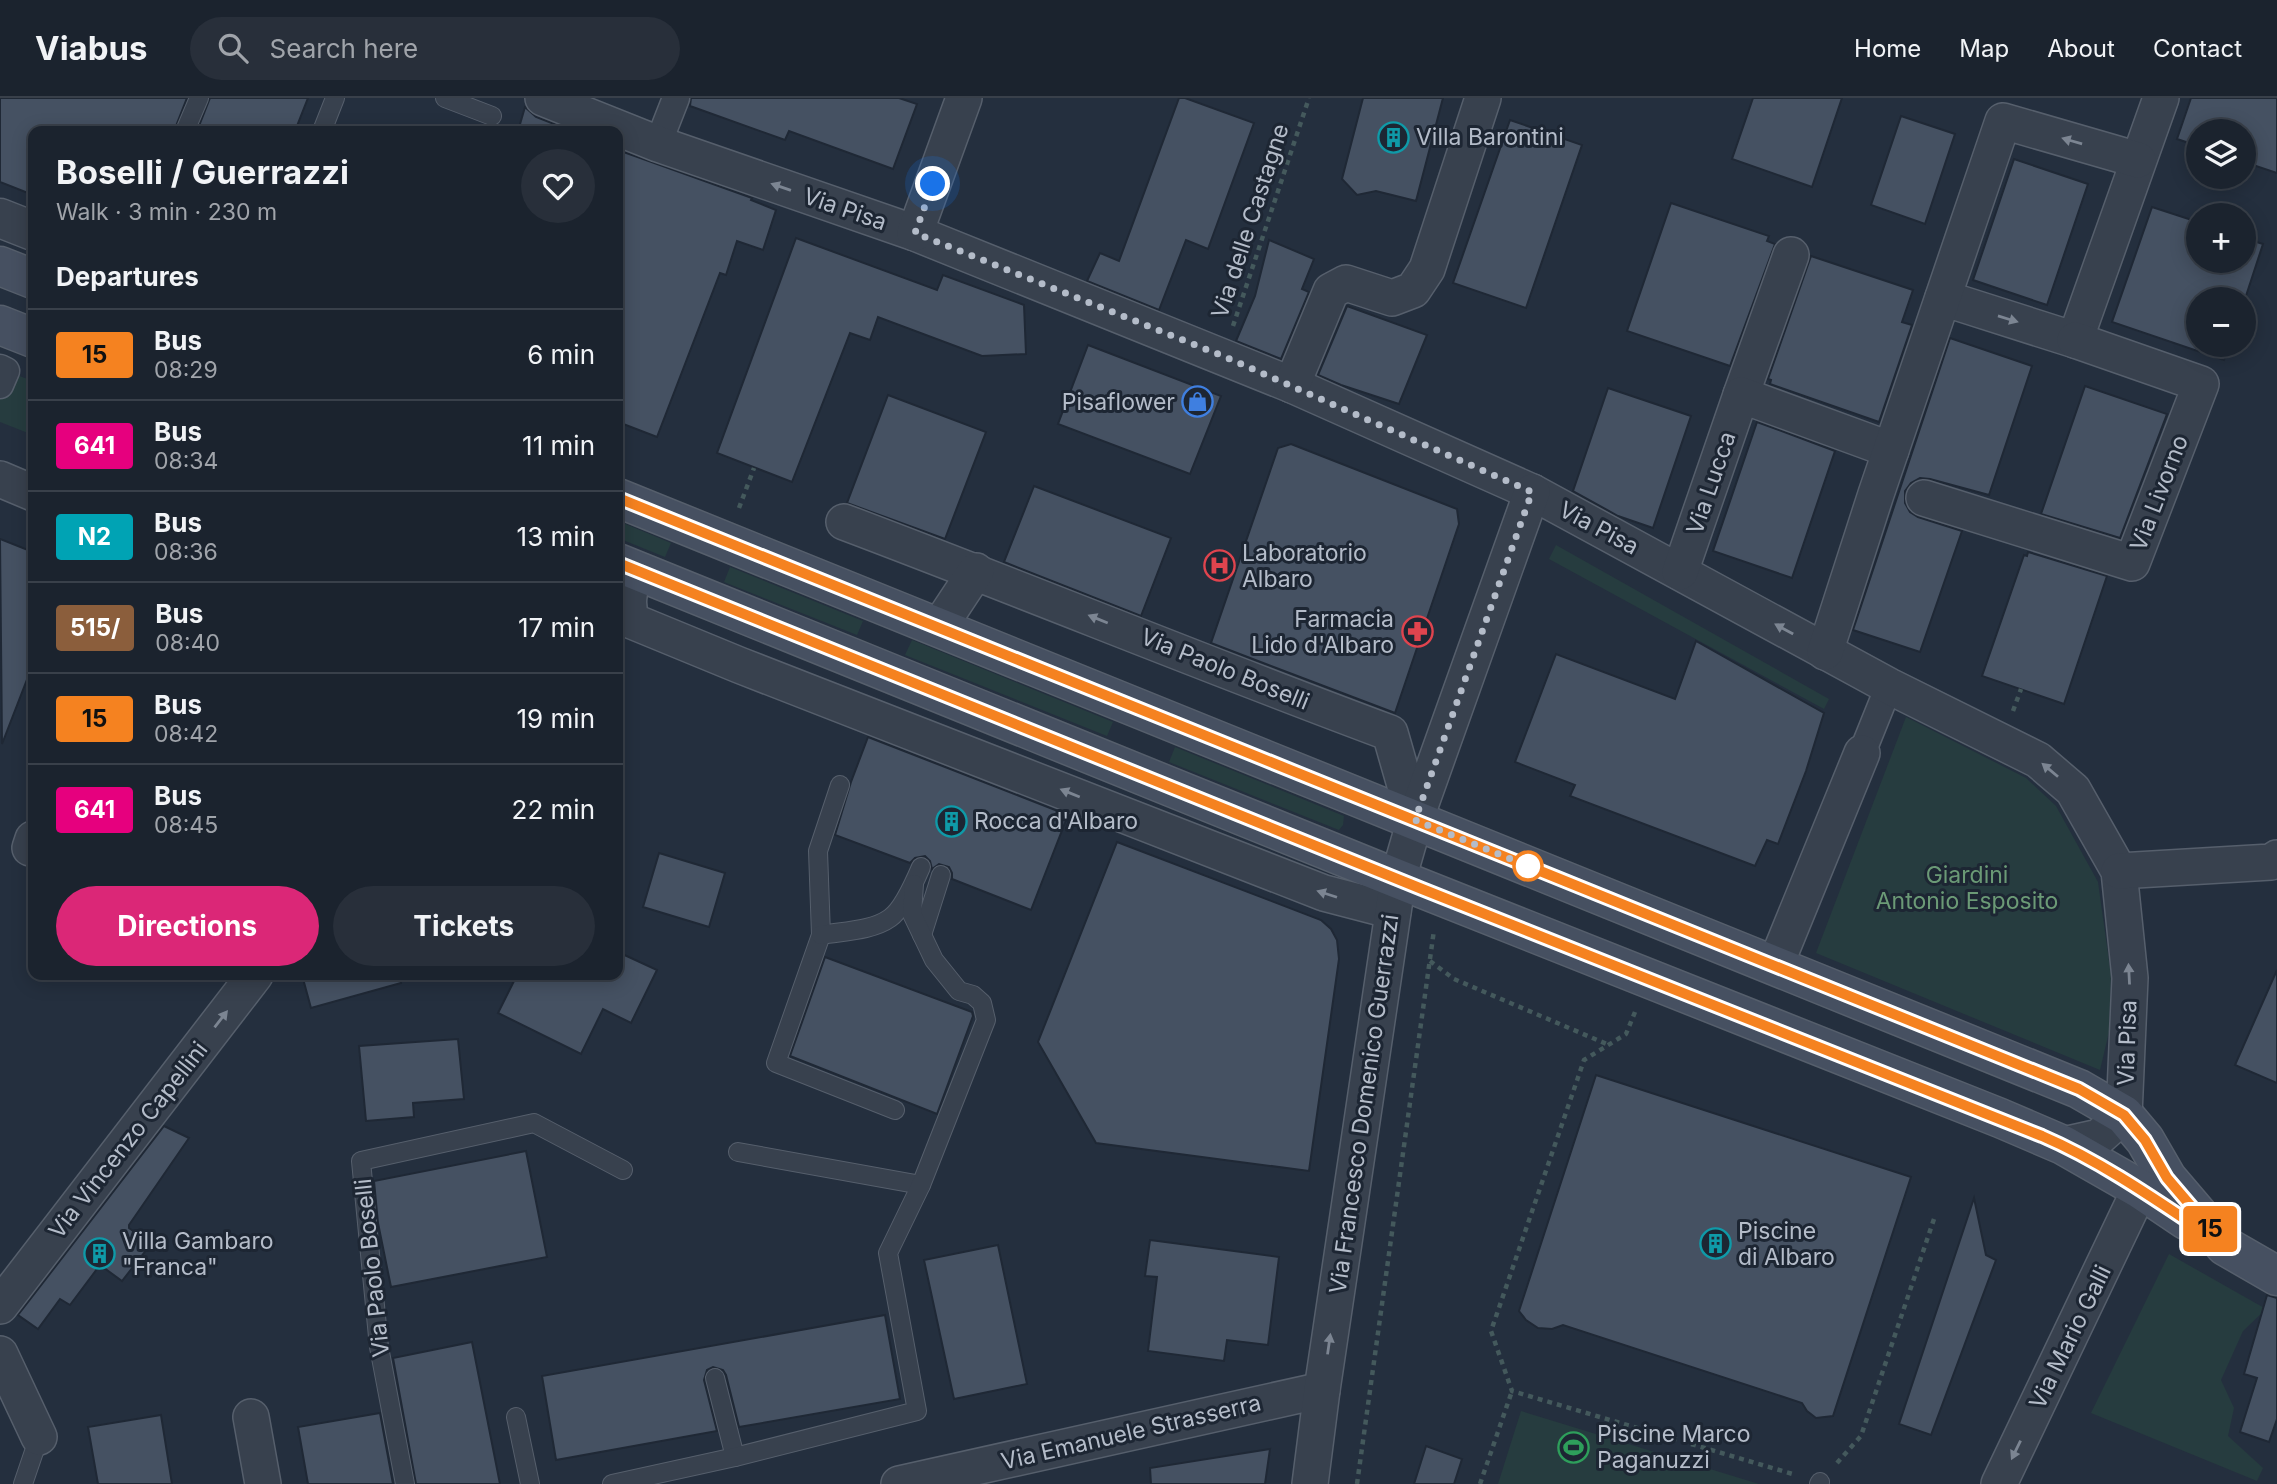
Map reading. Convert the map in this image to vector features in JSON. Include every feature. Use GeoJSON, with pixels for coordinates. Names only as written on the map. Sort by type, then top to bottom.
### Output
{"type":"FeatureCollection","features":[{"type":"Feature","properties":{"kind":"main road"},"geometry":{"type":"LineString","coordinates":[[0,266],[28,277]]}},
{"type":"Feature","properties":{"kind":"main road"},"geometry":{"type":"LineString","coordinates":[[0,325],[28,336]]}},
{"type":"Feature","properties":{"kind":"main road"},"geometry":{"type":"LineString","coordinates":[[623,500],[2079,1089],[2124,1115]]}},
{"type":"Feature","properties":{"kind":"main road"},"geometry":{"type":"LineString","coordinates":[[626,567],[1396,895],[2063,1145],[2140,1189],[2225,1246]]}},
{"type":"Feature","properties":{"kind":"main road","name":"Via Pisa"},"geometry":{"type":"LineString","coordinates":[[2124,1115],[2145,1140],[2167,1178],[2225,1246],[2277,1276]]}},
{"type":"Feature","properties":{"kind":"street","name":"Via Pisa"},"geometry":{"type":"LineString","coordinates":[[543,98],[613,126]]}},
{"type":"Feature","properties":{"kind":"street"},"geometry":{"type":"LineString","coordinates":[[658,144],[676,98]]}},
{"type":"Feature","properties":{"kind":"street"},"geometry":{"type":"LineString","coordinates":[[915,233],[964,98]]}},
{"type":"Feature","properties":{"kind":"street"},"geometry":{"type":"LineString","coordinates":[[1293,385],[1331,291],[1346,283],[1392,298],[1413,290],[1427,269],[1483,98]]}},
{"type":"Feature","properties":{"kind":"street"},"geometry":{"type":"LineString","coordinates":[[2075,340],[2161,98]]}},
{"type":"Feature","properties":{"kind":"street"},"geometry":{"type":"LineString","coordinates":[[1825,652],[2003,121],[2138,160]]}},
{"type":"Feature","properties":{"kind":"street","name":"Via Pisa"},"geometry":{"type":"LineString","coordinates":[[623,130],[915,233],[1293,385],[1532,492],[1889,686],[2038,760],[2073,790],[2119,871],[2130,978],[2124,1115]]}},
{"type":"Feature","properties":{"kind":"street"},"geometry":{"type":"LineString","coordinates":[[0,218],[28,229]]}},
{"type":"Feature","properties":{"kind":"street","name":"Via Lucca"},"geometry":{"type":"LineString","coordinates":[[1681,572],[1791,256]]}},
{"type":"Feature","properties":{"kind":"street","name":"Via Livorno"},"geometry":{"type":"LineString","coordinates":[[1924,498],[2132,563],[2201,384],[1943,298]]}},
{"type":"Feature","properties":{"kind":"street"},"geometry":{"type":"LineString","coordinates":[[0,368],[6,371],[0,385]]}},
{"type":"Feature","properties":{"kind":"street"},"geometry":{"type":"LineString","coordinates":[[1741,395],[1891,450]]}},
{"type":"Feature","properties":{"kind":"street"},"geometry":{"type":"LineString","coordinates":[[0,479],[28,491]]}},
{"type":"Feature","properties":{"kind":"street","name":"Via Francesco Domenico Guerrazzi"},"geometry":{"type":"LineString","coordinates":[[1310,1484],[1396,895],[1415,820],[1532,492]]}},
{"type":"Feature","properties":{"kind":"street","name":"Via Paolo Boselli"},"geometry":{"type":"LineString","coordinates":[[844,522],[1390,733],[1415,820]]}},
{"type":"Feature","properties":{"kind":"street"},"geometry":{"type":"LineString","coordinates":[[626,567],[627,609],[632,621],[976,764],[1324,893],[1396,895]]}},
{"type":"Feature","properties":{"kind":"street"},"geometry":{"type":"LineString","coordinates":[[939,627],[975,571]]}},
{"type":"Feature","properties":{"kind":"street"},"geometry":{"type":"LineString","coordinates":[[1775,966],[1889,686]]}},
{"type":"Feature","properties":{"kind":"street"},"geometry":{"type":"LineString","coordinates":[[2119,871],[2271,862],[2277,859]]}},
{"type":"Feature","properties":{"kind":"street","name":"Via Vincenzo Capellini"},"geometry":{"type":"LineString","coordinates":[[0,1306],[249,983]]}},
{"type":"Feature","properties":{"kind":"street"},"geometry":{"type":"LineString","coordinates":[[2063,1145],[2099,1137],[2124,1115]]}},
{"type":"Feature","properties":{"kind":"street","name":"Via Mario Galli"},"geometry":{"type":"LineString","coordinates":[[1999,1484],[2140,1189]]}},
{"type":"Feature","properties":{"kind":"street"},"geometry":{"type":"LineString","coordinates":[[0,1354],[39,1437]]}},
{"type":"Feature","properties":{"kind":"street","name":"Via Emanuele Strasserra"},"geometry":{"type":"LineString","coordinates":[[900,1484],[1322,1390]]}},
{"type":"Feature","properties":{"kind":"street"},"geometry":{"type":"LineString","coordinates":[[251,1417],[263,1484]]}},
{"type":"Feature","properties":{"kind":"lane"},"geometry":{"type":"LineString","coordinates":[[187,126],[198,98]]}},
{"type":"Feature","properties":{"kind":"lane"},"geometry":{"type":"LineString","coordinates":[[324,126],[335,98]]}},
{"type":"Feature","properties":{"kind":"lane"},"geometry":{"type":"LineString","coordinates":[[444,98],[492,116]]}},
{"type":"Feature","properties":{"kind":"lane"},"geometry":{"type":"LineString","coordinates":[[840,785],[818,851],[821,935],[776,1063],[895,1110]]}},
{"type":"Feature","properties":{"kind":"lane"},"geometry":{"type":"LineString","coordinates":[[612,1484],[735,1457],[917,1411],[888,1253],[921,1185],[986,1020],[982,1003],[974,995],[958,991],[934,960],[912,914],[918,876],[892,918],[872,926],[821,935]]}},
{"type":"Feature","properties":{"kind":"lane"},"geometry":{"type":"LineString","coordinates":[[922,935],[942,876]]}},
{"type":"Feature","properties":{"kind":"lane","name":"Via Paolo Boselli"},"geometry":{"type":"LineString","coordinates":[[405,1484],[379,1347],[361,1160],[534,1124],[623,1170]]}},
{"type":"Feature","properties":{"kind":"lane"},"geometry":{"type":"LineString","coordinates":[[737,1152],[921,1185]]}},
{"type":"Feature","properties":{"kind":"lane"},"geometry":{"type":"LineString","coordinates":[[716,1378],[735,1457]]}},
{"type":"Feature","properties":{"kind":"lane"},"geometry":{"type":"LineString","coordinates":[[516,1417],[530,1484]]}},
{"type":"Feature","properties":{"kind":"lane"},"geometry":{"type":"LineString","coordinates":[[23,1484],[39,1437]]}},
{"type":"Feature","properties":{"kind":"path","name":"Via delle Castagne"},"geometry":{"type":"LineString","coordinates":[[1223,356],[1309,98]]}},
{"type":"Feature","properties":{"kind":"path"},"geometry":{"type":"LineString","coordinates":[[735,519],[754,468]]}},
{"type":"Feature","properties":{"kind":"path"},"geometry":{"type":"LineString","coordinates":[[1357,1484],[1434,929],[1447,934]]}},
{"type":"Feature","properties":{"kind":"path"},"geometry":{"type":"LineString","coordinates":[[1430,961],[1454,979],[1609,1045]]}},
{"type":"Feature","properties":{"kind":"path"},"geometry":{"type":"LineString","coordinates":[[1480,1484],[1512,1391],[1492,1331],[1584,1060],[1626,1034],[1636,1010]]}},
{"type":"Feature","properties":{"kind":"path"},"geometry":{"type":"LineString","coordinates":[[1512,1391],[1820,1483],[1861,1436],[1934,1219]]}},
{"type":"Feature","properties":{"kind":"green space"},"geometry":{"type":"Polygon","coordinates":[[[6,371],[28,379],[28,433],[0,422],[0,385],[6,371]]]}},
{"type":"Feature","properties":{"kind":"green space"},"geometry":{"type":"Polygon","coordinates":[[[623,523],[671,543],[665,557],[623,540],[623,523]]]}},
{"type":"Feature","properties":{"kind":"green space"},"geometry":{"type":"Polygon","coordinates":[[[1556,545],[1829,699],[1824,709],[1549,559],[1556,545]]]}},
{"type":"Feature","properties":{"kind":"green space"},"geometry":{"type":"Polygon","coordinates":[[[730,567],[863,621],[857,635],[724,582],[730,567]]]}},
{"type":"Feature","properties":{"kind":"green space"},"geometry":{"type":"Polygon","coordinates":[[[912,640],[1113,722],[1107,736],[905,655],[912,640]]]}},
{"type":"Feature","properties":{"kind":"green space","name":"Giardini Antonio Esposito"},"geometry":{"type":"Polygon","coordinates":[[[1906,717],[2026,778],[2056,806],[2098,882],[2111,975],[2109,1032],[2100,1070],[1816,953],[1906,717]]]}},
{"type":"Feature","properties":{"kind":"green space"},"geometry":{"type":"Polygon","coordinates":[[[1175,747],[1344,816],[1343,825],[1339,830],[1169,762],[1175,747]]]}},
{"type":"Feature","properties":{"kind":"green space"},"geometry":{"type":"Polygon","coordinates":[[[2169,1254],[2266,1309],[2243,1331],[2221,1380],[2234,1408],[2228,1436],[2263,1468],[2257,1481],[2091,1413],[2169,1254]]]}},
{"type":"Feature","properties":{"kind":"green space","name":"Piscine Marco Paganuzzi"},"geometry":{"type":"Polygon","coordinates":[[[1521,1411],[1759,1484],[1498,1484],[1521,1411]]]}},
{"type":"Feature","properties":{"kind":"building"},"geometry":{"type":"Polygon","coordinates":[[[0,98],[187,98],[176,126],[28,126],[28,193],[0,182],[0,98]]]}},
{"type":"Feature","properties":{"kind":"building"},"geometry":{"type":"Polygon","coordinates":[[[210,98],[308,98],[297,126],[199,126],[210,98]]]}},
{"type":"Feature","properties":{"kind":"building"},"geometry":{"type":"Polygon","coordinates":[[[691,98],[899,98],[917,104],[893,169],[789,131],[785,140],[690,106],[691,98]]]}},
{"type":"Feature","properties":{"kind":"building"},"geometry":{"type":"Polygon","coordinates":[[[1179,98],[1254,123],[1208,249],[1186,240],[1159,310],[1087,281],[1100,253],[1119,261],[1179,98]]]}},
{"type":"Feature","properties":{"kind":"building","name":"Villa Barontini"},"geometry":{"type":"Polygon","coordinates":[[[1363,98],[1443,98],[1416,201],[1376,191],[1357,195],[1342,179],[1363,98]]]}},
{"type":"Feature","properties":{"kind":"building"},"geometry":{"type":"Polygon","coordinates":[[[1753,98],[1842,98],[1812,187],[1732,159],[1753,98]]]}},
{"type":"Feature","properties":{"kind":"building"},"geometry":{"type":"Polygon","coordinates":[[[2191,98],[2277,98],[2277,173],[2256,166],[2256,119],[2186,119],[2186,142],[2177,139],[2191,98]]]}},
{"type":"Feature","properties":{"kind":"building"},"geometry":{"type":"Polygon","coordinates":[[[525,107],[536,117],[559,126],[519,126],[525,107]]]}},
{"type":"Feature","properties":{"kind":"building"},"geometry":{"type":"Polygon","coordinates":[[[1901,116],[1955,134],[1925,224],[1871,205],[1901,116]]]}},
{"type":"Feature","properties":{"kind":"building"},"geometry":{"type":"Polygon","coordinates":[[[1510,120],[1582,145],[1526,308],[1453,283],[1510,120]]]}},
{"type":"Feature","properties":{"kind":"building"},"geometry":{"type":"Polygon","coordinates":[[[623,152],[752,198],[751,200],[776,210],[763,250],[737,241],[726,275],[720,273],[657,437],[623,424],[623,152]]]}},
{"type":"Feature","properties":{"kind":"building"},"geometry":{"type":"Polygon","coordinates":[[[2014,159],[2088,184],[2047,305],[1973,280],[2014,159]]]}},
{"type":"Feature","properties":{"kind":"building"},"geometry":{"type":"Polygon","coordinates":[[[1671,203],[1769,236],[1767,241],[1775,244],[1730,366],[1627,331],[1671,203]]]}},
{"type":"Feature","properties":{"kind":"building"},"geometry":{"type":"Polygon","coordinates":[[[2152,207],[2186,218],[2186,273],[2254,273],[2249,287],[2186,287],[2186,347],[2112,322],[2152,207]]]}},
{"type":"Feature","properties":{"kind":"building"},"geometry":{"type":"Polygon","coordinates":[[[796,238],[937,290],[943,275],[1024,305],[1026,354],[982,356],[878,317],[870,340],[850,333],[792,482],[717,453],[796,238]]]}},
{"type":"Feature","properties":{"kind":"building"},"geometry":{"type":"Polygon","coordinates":[[[1269,240],[1314,259],[1302,289],[1309,292],[1281,359],[1236,341],[1255,296],[1269,240]]]}},
{"type":"Feature","properties":{"kind":"building"},"geometry":{"type":"Polygon","coordinates":[[[2256,242],[2263,244],[2256,265],[2256,242]]]}},
{"type":"Feature","properties":{"kind":"building"},"geometry":{"type":"Polygon","coordinates":[[[1811,256],[1913,290],[1902,322],[1912,325],[1879,422],[1770,384],[1771,380],[1768,379],[1811,256]]]}},
{"type":"Feature","properties":{"kind":"building"},"geometry":{"type":"Polygon","coordinates":[[[1347,306],[1427,335],[1399,404],[1318,375],[1347,306]]]}},
{"type":"Feature","properties":{"kind":"building"},"geometry":{"type":"Polygon","coordinates":[[[1950,338],[2032,366],[1989,495],[1920,478],[1911,483],[1905,491],[1905,503],[1910,512],[1962,531],[1920,652],[1853,630],[1950,338]]]}},
{"type":"Feature","properties":{"kind":"building"},"geometry":{"type":"Polygon","coordinates":[[[1088,345],[1221,396],[1190,474],[1058,424],[1088,345]]]}},
{"type":"Feature","properties":{"kind":"building"},"geometry":{"type":"Polygon","coordinates":[[[2085,386],[2167,414],[2120,538],[2041,514],[2085,386]]]}},
{"type":"Feature","properties":{"kind":"building"},"geometry":{"type":"Polygon","coordinates":[[[1608,388],[1691,416],[1653,528],[1618,516],[1573,491],[1608,388]]]}},
{"type":"Feature","properties":{"kind":"building"},"geometry":{"type":"Polygon","coordinates":[[[888,395],[986,432],[945,539],[847,503],[888,395]]]}},
{"type":"Feature","properties":{"kind":"building"},"geometry":{"type":"Polygon","coordinates":[[[1757,422],[1835,451],[1792,578],[1713,551],[1757,422]]]}},
{"type":"Feature","properties":{"kind":"building"},"geometry":{"type":"Polygon","coordinates":[[[1291,444],[1457,509],[1459,524],[1395,713],[1211,643],[1278,448],[1291,444]]]}},
{"type":"Feature","properties":{"kind":"building"},"geometry":{"type":"Polygon","coordinates":[[[1034,486],[1171,538],[1141,616],[1004,562],[1034,486]]]}},
{"type":"Feature","properties":{"kind":"building"},"geometry":{"type":"Polygon","coordinates":[[[0,539],[28,550],[28,677],[2,744],[0,539]]]}},
{"type":"Feature","properties":{"kind":"building"},"geometry":{"type":"Polygon","coordinates":[[[2028,552],[2107,576],[2064,704],[1982,676],[2024,555],[2027,556],[2028,552]]]}},
{"type":"Feature","properties":{"kind":"building"},"geometry":{"type":"Polygon","coordinates":[[[1696,641],[1824,713],[1806,771],[1778,844],[1767,840],[1755,866],[1570,796],[1575,785],[1515,762],[1556,654],[1675,699],[1696,641]]]}},
{"type":"Feature","properties":{"kind":"building","name":"Rocca d'Albaro"},"geometry":{"type":"Polygon","coordinates":[[[868,737],[1068,815],[1031,910],[952,879],[949,867],[939,864],[932,869],[925,856],[915,858],[910,863],[835,835],[868,737]]]}},
{"type":"Feature","properties":{"kind":"building"},"geometry":{"type":"Polygon","coordinates":[[[1117,842],[1321,920],[1331,929],[1337,940],[1339,959],[1309,1171],[1096,1143],[1038,1042],[1117,842]]]}},
{"type":"Feature","properties":{"kind":"building"},"geometry":{"type":"Polygon","coordinates":[[[659,853],[725,873],[709,927],[643,907],[659,853]]]}},
{"type":"Feature","properties":{"kind":"building"},"geometry":{"type":"Polygon","coordinates":[[[623,954],[657,970],[631,1023],[603,1009],[581,1054],[498,1013],[514,980],[623,980],[623,954]]]}},
{"type":"Feature","properties":{"kind":"building"},"geometry":{"type":"Polygon","coordinates":[[[825,957],[972,1012],[973,1016],[937,1114],[790,1056],[825,957]]]}},
{"type":"Feature","properties":{"kind":"building"},"geometry":{"type":"Polygon","coordinates":[[[2277,970],[2277,1083],[2235,1065],[2277,970]]]}},
{"type":"Feature","properties":{"kind":"building"},"geometry":{"type":"Polygon","coordinates":[[[303,980],[401,980],[401,983],[311,1008],[303,980]]]}},
{"type":"Feature","properties":{"kind":"building"},"geometry":{"type":"Polygon","coordinates":[[[458,1039],[464,1099],[413,1103],[414,1117],[366,1121],[359,1046],[458,1039]]]}},
{"type":"Feature","properties":{"kind":"building","name":"Piscine di Albaro"},"geometry":{"type":"Polygon","coordinates":[[[1596,1075],[1911,1177],[1833,1416],[1816,1418],[1802,1403],[1563,1325],[1552,1329],[1538,1328],[1519,1311],[1596,1075]]]}},
{"type":"Feature","properties":{"kind":"building","name":"Villa Gambaro \"Franca\""},"geometry":{"type":"Polygon","coordinates":[[[164,1126],[189,1138],[129,1225],[129,1228],[151,1244],[122,1281],[100,1265],[70,1305],[60,1299],[38,1329],[18,1315],[164,1126]]]}},
{"type":"Feature","properties":{"kind":"building"},"geometry":{"type":"Polygon","coordinates":[[[526,1151],[547,1257],[391,1287],[378,1223],[374,1181],[526,1151]]]}},
{"type":"Feature","properties":{"kind":"building"},"geometry":{"type":"Polygon","coordinates":[[[1974,1198],[1986,1255],[1996,1260],[1931,1435],[1899,1424],[1974,1198]]]}},
{"type":"Feature","properties":{"kind":"building"},"geometry":{"type":"Polygon","coordinates":[[[1150,1240],[1279,1257],[1268,1345],[1227,1340],[1224,1361],[1148,1351],[1157,1277],[1145,1276],[1150,1240]]]}},
{"type":"Feature","properties":{"kind":"building"},"geometry":{"type":"Polygon","coordinates":[[[998,1245],[1027,1384],[954,1399],[924,1260],[998,1245]]]}},
{"type":"Feature","properties":{"kind":"building"},"geometry":{"type":"Polygon","coordinates":[[[2267,1295],[2277,1298],[2277,1419],[2269,1442],[2240,1432],[2257,1378],[2244,1374],[2267,1295]]]}},
{"type":"Feature","properties":{"kind":"building"},"geometry":{"type":"Polygon","coordinates":[[[885,1315],[900,1399],[739,1427],[726,1375],[723,1370],[713,1367],[707,1370],[704,1380],[717,1431],[556,1460],[542,1376],[885,1315]]]}},
{"type":"Feature","properties":{"kind":"building"},"geometry":{"type":"Polygon","coordinates":[[[472,1342],[500,1484],[416,1484],[393,1358],[472,1342]]]}},
{"type":"Feature","properties":{"kind":"building"},"geometry":{"type":"Polygon","coordinates":[[[380,1413],[393,1484],[308,1484],[298,1427],[380,1413]]]}},
{"type":"Feature","properties":{"kind":"building"},"geometry":{"type":"Polygon","coordinates":[[[161,1415],[172,1484],[98,1484],[88,1427],[161,1415]]]}},
{"type":"Feature","properties":{"kind":"building"},"geometry":{"type":"Polygon","coordinates":[[[1426,1446],[1462,1459],[1454,1484],[1414,1484],[1426,1446]]]}},
{"type":"Feature","properties":{"kind":"building"},"geometry":{"type":"Polygon","coordinates":[[[1270,1449],[1265,1484],[1151,1484],[1150,1468],[1270,1449]]]}},
{"type":"Feature","properties":{"kind":"bus line","name":"15"},"geometry":{"type":"LineString","coordinates":[[623,500],[2079,1089],[2124,1115],[2145,1140],[2167,1178],[2225,1246],[2140,1189],[2063,1145],[2000,1118],[1422,889],[623,565]]}},
{"type":"Feature","properties":{"kind":"place","name":"Villa Barontini"},"geometry":{"type":"Point","coordinates":[1393,137]}},
{"type":"Feature","properties":{"kind":"place","name":"Pisaflower"},"geometry":{"type":"Point","coordinates":[1198,402]}},
{"type":"Feature","properties":{"kind":"place","name":"Laboratorio Albaro"},"geometry":{"type":"Point","coordinates":[1219,566]}},
{"type":"Feature","properties":{"kind":"place","name":"Farmacia Lido d'Albaro"},"geometry":{"type":"Point","coordinates":[1417,632]}},
{"type":"Feature","properties":{"kind":"place","name":"Rocca d'Albaro"},"geometry":{"type":"Point","coordinates":[951,821]}},
{"type":"Feature","properties":{"kind":"place","name":"Piscine di Albaro"},"geometry":{"type":"Point","coordinates":[1715,1244]}},
{"type":"Feature","properties":{"kind":"place","name":"Villa Gambaro \"Franca\""},"geometry":{"type":"Point","coordinates":[99,1254]}},
{"type":"Feature","properties":{"kind":"place","name":"Piscine Marco Paganuzzi"},"geometry":{"type":"Point","coordinates":[1574,1447]}},
{"type":"Feature","properties":{"kind":"route"},"geometry":{"type":"LineString","coordinates":[[933,184],[915,233],[1293,385],[1532,492],[1415,820],[1528,866]]}}]}
